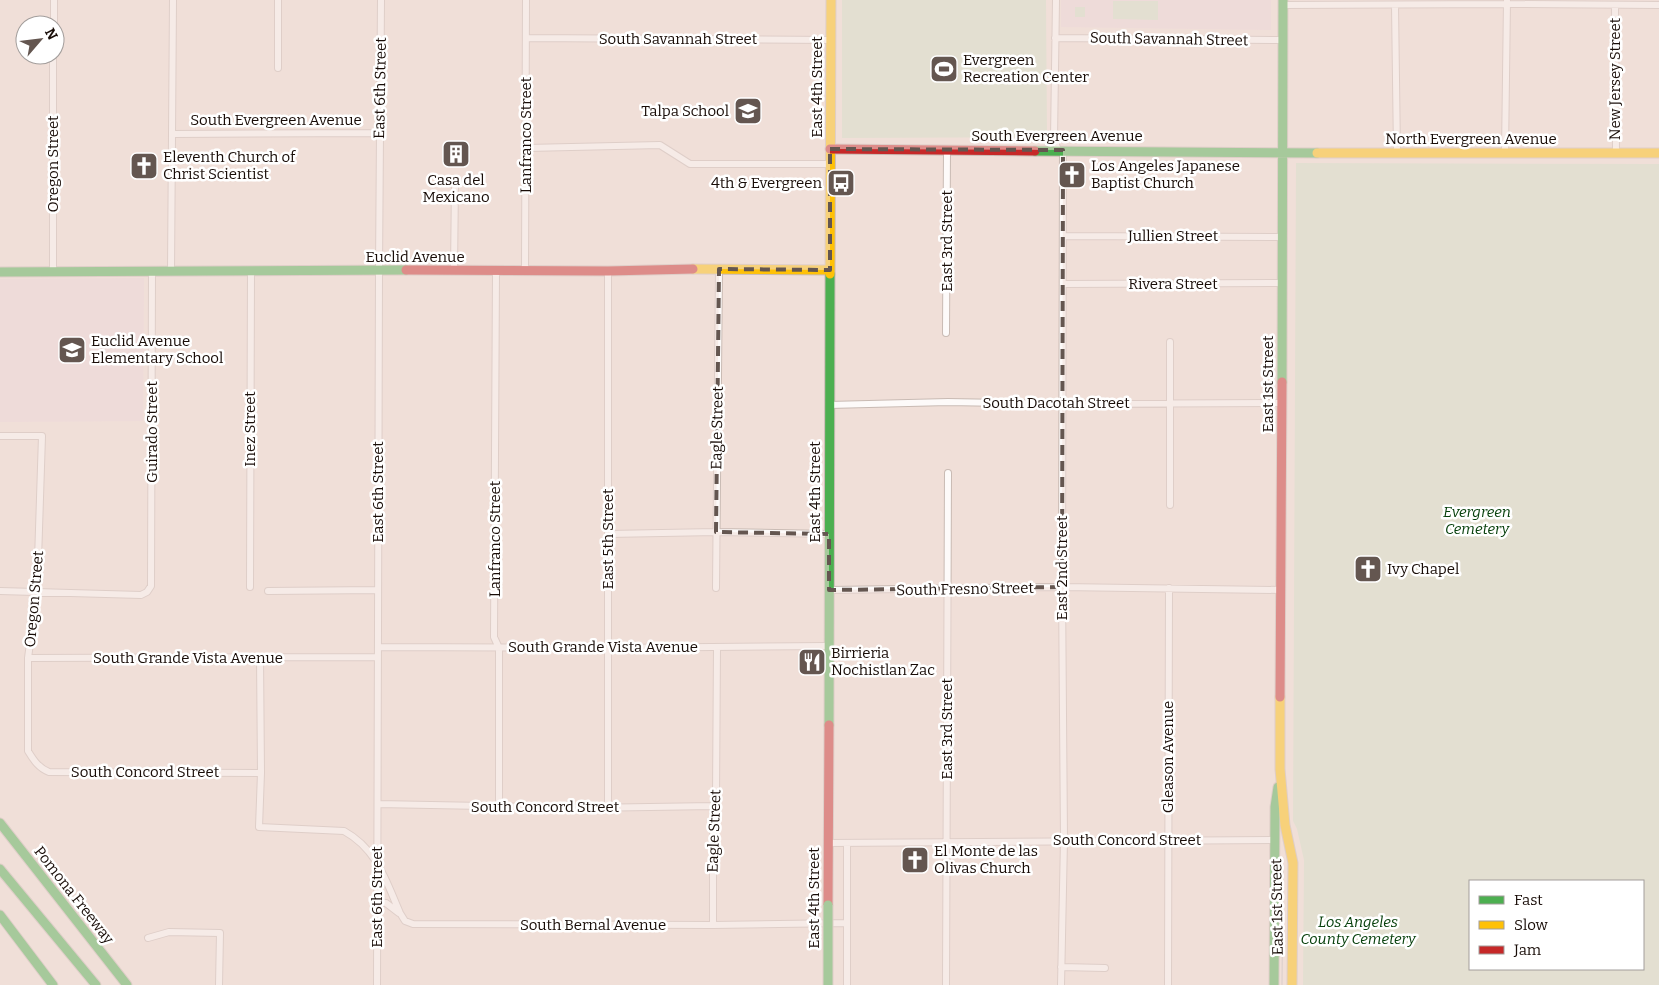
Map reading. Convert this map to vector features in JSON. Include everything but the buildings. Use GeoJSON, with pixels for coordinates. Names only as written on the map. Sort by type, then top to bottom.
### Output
{"type":"FeatureCollection","features":[{"type":"Feature","properties":{"kind":"main road","name":"East 4th Street"},"geometry":{"type":"LineString","coordinates":[[828,985],[831,0]]}},
{"type":"Feature","properties":{"kind":"main road","name":"East 1st Street"},"geometry":{"type":"LineString","coordinates":[[1283,3],[1280,769],[1285,825],[1293,863],[1292,985]]}},
{"type":"Feature","properties":{"kind":"main road","name":"South Evergreen Avenue"},"geometry":{"type":"LineString","coordinates":[[830,149],[1283,151]]}},
{"type":"Feature","properties":{"kind":"main road","name":"North Evergreen Avenue"},"geometry":{"type":"LineString","coordinates":[[1283,151],[1295,153],[1659,153]]}},
{"type":"Feature","properties":{"kind":"main road","name":"Euclid Avenue"},"geometry":{"type":"LineString","coordinates":[[0,272],[830,270]]}},
{"type":"Feature","properties":{"kind":"main road","name":"East 1st Street"},"geometry":{"type":"LineString","coordinates":[[1274,985],[1275,808],[1280,769]]}},
{"type":"Feature","properties":{"kind":"main road","name":"Pomona Freeway"},"geometry":{"type":"LineString","coordinates":[[0,823],[127,985]]}},
{"type":"Feature","properties":{"kind":"main road"},"geometry":{"type":"LineString","coordinates":[[0,869],[96,985]]}},
{"type":"Feature","properties":{"kind":"main road"},"geometry":{"type":"LineString","coordinates":[[0,915],[53,985]]}},
{"type":"Feature","properties":{"kind":"street"},"geometry":{"type":"LineString","coordinates":[[54,0],[54,15]]}},
{"type":"Feature","properties":{"kind":"street"},"geometry":{"type":"LineString","coordinates":[[171,271],[173,0]]}},
{"type":"Feature","properties":{"kind":"street"},"geometry":{"type":"LineString","coordinates":[[278,0],[278,68]]}},
{"type":"Feature","properties":{"kind":"street","name":"East 6th Street"},"geometry":{"type":"LineString","coordinates":[[377,985],[378,270],[381,0]]}},
{"type":"Feature","properties":{"kind":"street","name":"Lanfranco Street"},"geometry":{"type":"LineString","coordinates":[[525,270],[527,148],[526,0]]}},
{"type":"Feature","properties":{"kind":"street","name":"East 2nd Street"},"geometry":{"type":"LineString","coordinates":[[1056,0],[1054,139],[1061,150],[1064,284],[1062,404],[1064,840],[1061,985]]}},
{"type":"Feature","properties":{"kind":"street"},"geometry":{"type":"LineString","coordinates":[[1505,152],[1507,2]]}},
{"type":"Feature","properties":{"kind":"street"},"geometry":{"type":"LineString","coordinates":[[1283,3],[1395,6],[1507,2],[1615,6],[1659,5]]}},
{"type":"Feature","properties":{"kind":"street"},"geometry":{"type":"LineString","coordinates":[[1395,6],[1397,153]]}},
{"type":"Feature","properties":{"kind":"street","name":"New Jersey Street"},"geometry":{"type":"LineString","coordinates":[[1615,6],[1616,153]]}},
{"type":"Feature","properties":{"kind":"street","name":"South Savannah Street"},"geometry":{"type":"LineString","coordinates":[[526,38],[831,40]]}},
{"type":"Feature","properties":{"kind":"street","name":"South Savannah Street"},"geometry":{"type":"LineString","coordinates":[[1055,38],[1283,40]]}},
{"type":"Feature","properties":{"kind":"street","name":"Oregon Street"},"geometry":{"type":"LineString","coordinates":[[53,65],[53,272]]}},
{"type":"Feature","properties":{"kind":"street","name":"South Evergreen Avenue"},"geometry":{"type":"LineString","coordinates":[[172,134],[379,133]]}},
{"type":"Feature","properties":{"kind":"street"},"geometry":{"type":"LineString","coordinates":[[527,148],[660,145],[690,164],[831,164]]}},
{"type":"Feature","properties":{"kind":"street","name":"East 3rd Street"},"geometry":{"type":"LineString","coordinates":[[946,333],[947,150]]}},
{"type":"Feature","properties":{"kind":"street"},"geometry":{"type":"LineString","coordinates":[[454,271],[455,182]]}},
{"type":"Feature","properties":{"kind":"street","name":"Jullien Street"},"geometry":{"type":"LineString","coordinates":[[1063,236],[1283,237]]}},
{"type":"Feature","properties":{"kind":"street","name":"Eagle Street"},"geometry":{"type":"LineString","coordinates":[[716,588],[719,269]]}},
{"type":"Feature","properties":{"kind":"street","name":"Inez Street"},"geometry":{"type":"LineString","coordinates":[[250,587],[251,271]]}},
{"type":"Feature","properties":{"kind":"street","name":"Lanfranco Street"},"geometry":{"type":"LineString","coordinates":[[496,271],[494,637],[499,648],[499,807]]}},
{"type":"Feature","properties":{"kind":"street","name":"East 5th Street"},"geometry":{"type":"LineString","coordinates":[[608,271],[608,807]]}},
{"type":"Feature","properties":{"kind":"street","name":"Guirado Street"},"geometry":{"type":"LineString","coordinates":[[37,591],[141,595],[152,586],[152,272]]}},
{"type":"Feature","properties":{"kind":"street","name":"Rivera Street"},"geometry":{"type":"LineString","coordinates":[[1064,284],[1283,283]]}},
{"type":"Feature","properties":{"kind":"street"},"geometry":{"type":"LineString","coordinates":[[1170,342],[1170,505]]}},
{"type":"Feature","properties":{"kind":"street","name":"South Dacotah Street"},"geometry":{"type":"LineString","coordinates":[[829,405],[948,402],[1062,404],[1282,403]]}},
{"type":"Feature","properties":{"kind":"street","name":"Oregon Street"},"geometry":{"type":"LineString","coordinates":[[0,436],[42,436],[37,591],[28,658],[28,751],[34,760]]}},
{"type":"Feature","properties":{"kind":"street","name":"East 3rd Street"},"geometry":{"type":"LineString","coordinates":[[946,985],[948,473]]}},
{"type":"Feature","properties":{"kind":"street"},"geometry":{"type":"LineString","coordinates":[[608,534],[716,532],[829,534]]}},
{"type":"Feature","properties":{"kind":"street","name":"South Fresno Street"},"geometry":{"type":"LineString","coordinates":[[829,590],[947,590],[1062,587],[1281,590]]}},
{"type":"Feature","properties":{"kind":"street","name":"Gleason Avenue"},"geometry":{"type":"LineString","coordinates":[[1168,985],[1169,588]]}},
{"type":"Feature","properties":{"kind":"street"},"geometry":{"type":"LineString","coordinates":[[0,590],[37,591]]}},
{"type":"Feature","properties":{"kind":"street"},"geometry":{"type":"LineString","coordinates":[[268,591],[378,590]]}},
{"type":"Feature","properties":{"kind":"street","name":"South Grande Vista Avenue"},"geometry":{"type":"LineString","coordinates":[[378,647],[607,648],[828,646]]}},
{"type":"Feature","properties":{"kind":"street","name":"Eagle Street"},"geometry":{"type":"LineString","coordinates":[[713,925],[713,806],[716,797],[717,647]]}},
{"type":"Feature","properties":{"kind":"street"},"geometry":{"type":"LineString","coordinates":[[260,657],[261,773],[259,827],[344,831],[354,836],[370,851],[377,862],[400,913]]}},
{"type":"Feature","properties":{"kind":"street","name":"South Grande Vista Avenue"},"geometry":{"type":"LineString","coordinates":[[28,658],[378,657]]}},
{"type":"Feature","properties":{"kind":"street","name":"South Concord Street"},"geometry":{"type":"LineString","coordinates":[[34,760],[41,769],[49,772],[261,773]]}},
{"type":"Feature","properties":{"kind":"street","name":"South Concord Street"},"geometry":{"type":"LineString","coordinates":[[378,804],[586,808],[713,806]]}},
{"type":"Feature","properties":{"kind":"street","name":"South Concord Street"},"geometry":{"type":"LineString","coordinates":[[828,843],[1275,840]]}},
{"type":"Feature","properties":{"kind":"street"},"geometry":{"type":"LineString","coordinates":[[847,843],[847,985]]}},
{"type":"Feature","properties":{"kind":"street","name":"South Bernal Avenue"},"geometry":{"type":"LineString","coordinates":[[377,902],[386,903],[400,913],[405,921],[413,924],[713,925],[847,923]]}},
{"type":"Feature","properties":{"kind":"street"},"geometry":{"type":"LineString","coordinates":[[148,938],[169,932],[220,933],[220,985]]}},
{"type":"Feature","properties":{"kind":"street"},"geometry":{"type":"LineString","coordinates":[[1062,967],[1105,968]]}},
{"type":"Feature","properties":{"kind":"highlighted area"},"geometry":{"type":"Polygon","coordinates":[[[830,149],[1063,150],[1062,587],[829,590],[829,534],[716,532],[719,269],[830,270],[830,149]]]}},
{"type":"Feature","properties":{"kind":"shaded area"},"geometry":{"type":"Polygon","coordinates":[[[1061,0],[1271,0],[1271,30],[1061,27],[1061,0]]]}},
{"type":"Feature","properties":{"kind":"shaded area","name":"Euclid Avenue Elementary School"},"geometry":{"type":"Polygon","coordinates":[[[144,278],[143,421],[0,422],[0,279],[144,278]]]}},
{"type":"Feature","properties":{"kind":"green space","name":"Evergreen Recreation Center"},"geometry":{"type":"Polygon","coordinates":[[[842,0],[1046,0],[1047,137],[842,138],[842,0]]]}},
{"type":"Feature","properties":{"kind":"green space"},"geometry":{"type":"Polygon","coordinates":[[[1113,1],[1158,1],[1158,20],[1113,19],[1113,1]]]}},
{"type":"Feature","properties":{"kind":"green space"},"geometry":{"type":"Polygon","coordinates":[[[1075,7],[1085,7],[1085,17],[1075,17],[1075,7]]]}},
{"type":"Feature","properties":{"kind":"green space","name":"Evergreen Cemetery"},"geometry":{"type":"Polygon","coordinates":[[[1296,163],[1659,164],[1659,985],[1303,985],[1304,860],[1297,829],[1293,821],[1296,163]]]}},
{"type":"Feature","properties":{"kind":"tram line"},"geometry":{"type":"LineString","coordinates":[[1282,985],[1283,868]]}},
{"type":"Feature","properties":{"kind":"traffic: fast"},"geometry":{"type":"LineString","coordinates":[[1282,382],[1283,0]]}},
{"type":"Feature","properties":{"kind":"traffic: fast"},"geometry":{"type":"LineString","coordinates":[[1035,151],[1317,153]]}},
{"type":"Feature","properties":{"kind":"traffic: fast"},"geometry":{"type":"LineString","coordinates":[[0,272],[406,270]]}},
{"type":"Feature","properties":{"kind":"traffic: fast"},"geometry":{"type":"LineString","coordinates":[[829,725],[830,274]]}},
{"type":"Feature","properties":{"kind":"traffic: fast"},"geometry":{"type":"LineString","coordinates":[[1274,985],[1275,807],[1278,787]]}},
{"type":"Feature","properties":{"kind":"traffic: fast"},"geometry":{"type":"LineString","coordinates":[[0,823],[127,985]]}},
{"type":"Feature","properties":{"kind":"traffic: fast"},"geometry":{"type":"LineString","coordinates":[[0,869],[96,985]]}},
{"type":"Feature","properties":{"kind":"traffic: fast"},"geometry":{"type":"LineString","coordinates":[[828,905],[828,985]]}},
{"type":"Feature","properties":{"kind":"traffic: fast"},"geometry":{"type":"LineString","coordinates":[[0,915],[53,985]]}},
{"type":"Feature","properties":{"kind":"traffic: slow"},"geometry":{"type":"LineString","coordinates":[[830,274],[831,0]]}},
{"type":"Feature","properties":{"kind":"traffic: slow"},"geometry":{"type":"LineString","coordinates":[[1317,153],[1659,153]]}},
{"type":"Feature","properties":{"kind":"traffic: slow"},"geometry":{"type":"LineString","coordinates":[[693,269],[830,270]]}},
{"type":"Feature","properties":{"kind":"traffic: slow"},"geometry":{"type":"LineString","coordinates":[[1280,697],[1280,769],[1285,825],[1293,863],[1292,985]]}},
{"type":"Feature","properties":{"kind":"traffic: jam"},"geometry":{"type":"LineString","coordinates":[[830,149],[1035,151]]}},
{"type":"Feature","properties":{"kind":"traffic: jam"},"geometry":{"type":"LineString","coordinates":[[406,270],[608,271],[693,269]]}},
{"type":"Feature","properties":{"kind":"traffic: jam"},"geometry":{"type":"LineString","coordinates":[[1280,697],[1282,382]]}},
{"type":"Feature","properties":{"kind":"traffic: jam"},"geometry":{"type":"LineString","coordinates":[[828,905],[829,725]]}},
{"type":"Feature","properties":{"kind":"place","name":"Evergreen Recreation Center"},"geometry":{"type":"Point","coordinates":[944,69]}},
{"type":"Feature","properties":{"kind":"place","name":"Talpa School"},"geometry":{"type":"Point","coordinates":[748,111]}},
{"type":"Feature","properties":{"kind":"place","name":"Casa del Mexicano"},"geometry":{"type":"Point","coordinates":[456,154]}},
{"type":"Feature","properties":{"kind":"place","name":"Eleventh Church of Christ Scientist"},"geometry":{"type":"Point","coordinates":[144,166]}},
{"type":"Feature","properties":{"kind":"place","name":"Los Angeles Japanese Baptist Church"},"geometry":{"type":"Point","coordinates":[1072,175]}},
{"type":"Feature","properties":{"kind":"place","name":"4th & Evergreen"},"geometry":{"type":"Point","coordinates":[841,183]}},
{"type":"Feature","properties":{"kind":"place","name":"Euclid Avenue Elementary School"},"geometry":{"type":"Point","coordinates":[72,350]}},
{"type":"Feature","properties":{"kind":"place","name":"Ivy Chapel"},"geometry":{"type":"Point","coordinates":[1368,569]}},
{"type":"Feature","properties":{"kind":"place","name":"Birrieria Nochistlan Zac"},"geometry":{"type":"Point","coordinates":[812,662]}},
{"type":"Feature","properties":{"kind":"place","name":"El Monte de las Olivas Church"},"geometry":{"type":"Point","coordinates":[915,860]}},
{"type":"Feature","properties":{"kind":"park label","name":"Los Angeles County Cemetery"},"geometry":{"type":"Point","coordinates":[1358,930]}}]}
